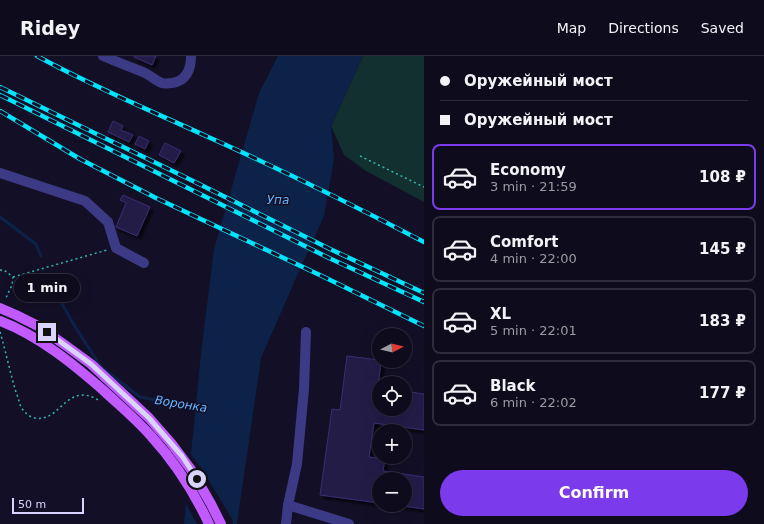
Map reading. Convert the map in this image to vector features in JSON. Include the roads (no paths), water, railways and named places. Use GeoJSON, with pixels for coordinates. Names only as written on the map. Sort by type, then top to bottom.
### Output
{"type":"FeatureCollection","features":[{"type":"Feature","properties":{"kind":"main road"},"geometry":{"type":"LineString","coordinates":[[2,305],[16,315],[38,326],[91,364],[149,418],[167,438],[192,471],[221,524]]}},
{"type":"Feature","properties":{"kind":"main road"},"geometry":{"type":"LineString","coordinates":[[0,321],[20,330],[62,356],[88,377],[141,425],[182,474],[210,524]]}},
{"type":"Feature","properties":{"kind":"street"},"geometry":{"type":"LineString","coordinates":[[103,56],[135,70],[149,74],[162,83],[169,84],[179,81],[187,74],[191,56]]}},
{"type":"Feature","properties":{"kind":"street"},"geometry":{"type":"LineString","coordinates":[[0,173],[85,201],[108,222],[116,248],[144,263]]}},
{"type":"Feature","properties":{"kind":"street"},"geometry":{"type":"LineString","coordinates":[[286,524],[288,505],[297,464],[304,389],[306,332]]}},
{"type":"Feature","properties":{"kind":"street"},"geometry":{"type":"LineString","coordinates":[[288,505],[349,524]]}},
{"type":"Feature","properties":{"kind":"water","name":"Упа"},"geometry":{"type":"Polygon","coordinates":[[[278,56],[363,56],[331,126],[334,159],[324,216],[261,358],[237,524],[184,524],[201,353],[214,249],[259,93],[278,56]]]}},
{"type":"Feature","properties":{"kind":"waterway","name":"Воронка"},"geometry":{"type":"LineString","coordinates":[[0,217],[36,244],[41,256]]}},
{"type":"Feature","properties":{"kind":"waterway","name":"Воронка"},"geometry":{"type":"LineString","coordinates":[[51,280],[56,293],[74,325],[101,367],[140,397],[199,408]]}},
{"type":"Feature","properties":{"kind":"railway"},"geometry":{"type":"LineString","coordinates":[[37,56],[100,88],[289,174],[424,242]]}},
{"type":"Feature","properties":{"kind":"railway"},"geometry":{"type":"LineString","coordinates":[[0,87],[330,249],[424,293]]}},
{"type":"Feature","properties":{"kind":"railway"},"geometry":{"type":"LineString","coordinates":[[0,95],[329,258],[424,302]]}},
{"type":"Feature","properties":{"kind":"railway"},"geometry":{"type":"LineString","coordinates":[[0,111],[80,159],[156,198],[424,326]]}}]}
